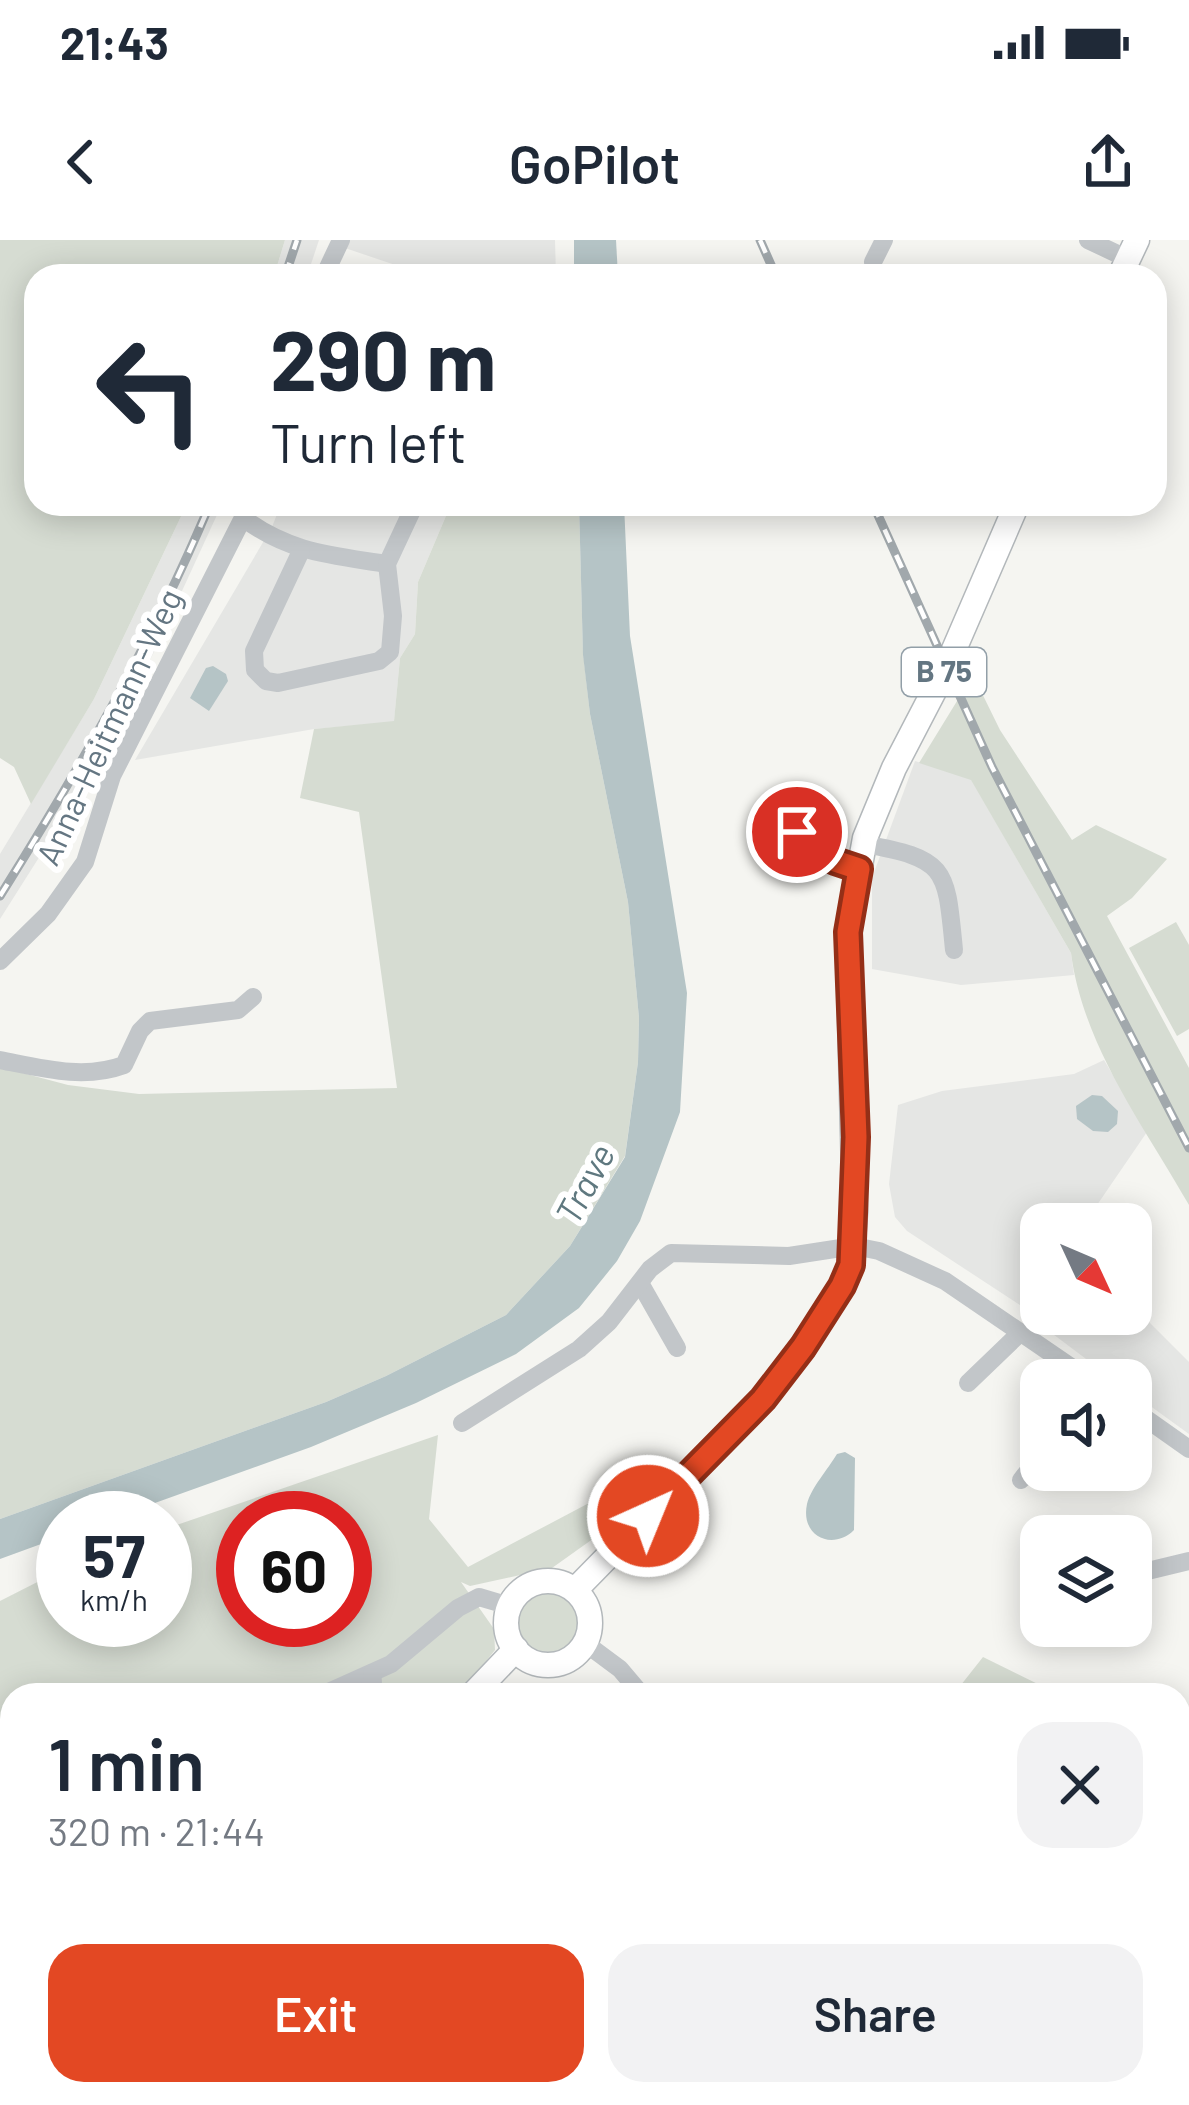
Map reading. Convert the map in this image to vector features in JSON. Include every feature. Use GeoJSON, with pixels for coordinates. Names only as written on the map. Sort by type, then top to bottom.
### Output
{"type":"FeatureCollection","features":[{"type":"Feature","properties":{"kind":"main road","name":"B 75"},"geometry":{"type":"LineString","coordinates":[[575,1590],[763,1399],[842,1286],[854,1246],[856,1137],[848,932],[861,856],[894,768],[946,668],[1012,516]]}},
{"type":"Feature","properties":{"kind":"main road"},"geometry":{"type":"LineString","coordinates":[[561,1582],[575,1590],[590,1614],[585,1643],[571,1658],[535,1663],[516,1649],[507,1627],[510,1606],[524,1588],[561,1582]]}},
{"type":"Feature","properties":{"kind":"main road"},"geometry":{"type":"LineString","coordinates":[[483,1683],[516,1649]]}},
{"type":"Feature","properties":{"kind":"street"},"geometry":{"type":"LineString","coordinates":[[873,262],[884,240]]}},
{"type":"Feature","properties":{"kind":"street"},"geometry":{"type":"LineString","coordinates":[[1088,240],[1129,258]]}},
{"type":"Feature","properties":{"kind":"street","name":"Anna-Heitmann-Weg"},"geometry":{"type":"LineString","coordinates":[[0,961],[48,914],[85,862],[112,776],[244,516]]}},
{"type":"Feature","properties":{"kind":"street"},"geometry":{"type":"LineString","coordinates":[[251,516],[266,536],[301,550],[387,564]]}},
{"type":"Feature","properties":{"kind":"street"},"geometry":{"type":"LineString","coordinates":[[301,550],[254,651],[256,670],[266,681],[278,683],[379,661],[390,652],[393,616],[387,564],[409,516]]}},
{"type":"Feature","properties":{"kind":"street"},"geometry":{"type":"LineString","coordinates":[[797,832],[825,855],[932,862],[949,896],[954,950]]}},
{"type":"Feature","properties":{"kind":"street"},"geometry":{"type":"LineString","coordinates":[[0,1060],[61,1072],[110,1070],[124,1065],[150,1021],[238,1010],[253,997]]}},
{"type":"Feature","properties":{"kind":"street"},"geometry":{"type":"LineString","coordinates":[[462,1423],[579,1349],[609,1322],[650,1269],[671,1253],[789,1256],[854,1246],[914,1264],[1020,1331]]}},
{"type":"Feature","properties":{"kind":"street"},"geometry":{"type":"LineString","coordinates":[[640,1283],[677,1348]]}},
{"type":"Feature","properties":{"kind":"street"},"geometry":{"type":"LineString","coordinates":[[968,1383],[1020,1333]]}},
{"type":"Feature","properties":{"kind":"street"},"geometry":{"type":"LineString","coordinates":[[1025,1335],[1060,1359]]}},
{"type":"Feature","properties":{"kind":"street"},"geometry":{"type":"LineString","coordinates":[[1152,1423],[1189,1449]]}},
{"type":"Feature","properties":{"kind":"street"},"geometry":{"type":"LineString","coordinates":[[1152,1570],[1189,1561]]}},
{"type":"Feature","properties":{"kind":"street"},"geometry":{"type":"LineString","coordinates":[[349,1683],[391,1664],[458,1608],[479,1597],[510,1606]]}},
{"type":"Feature","properties":{"kind":"street"},"geometry":{"type":"LineString","coordinates":[[585,1643],[632,1683]]}},
{"type":"Feature","properties":{"kind":"street"},"geometry":{"type":"LineString","coordinates":[[372,1673],[373,1683]]}},
{"type":"Feature","properties":{"kind":"shaded area"},"geometry":{"type":"Polygon","coordinates":[[[0,240],[285,240],[278,264],[24,264],[24,516],[181,516],[94,699],[31,804],[14,767],[0,758],[0,240]]]}},
{"type":"Feature","properties":{"kind":"shaded area"},"geometry":{"type":"Polygon","coordinates":[[[285,240],[319,240],[311,264],[278,264],[285,240]]]}},
{"type":"Feature","properties":{"kind":"shaded area"},"geometry":{"type":"Polygon","coordinates":[[[345,240],[555,240],[556,264],[392,264],[342,247],[345,240]]]}},
{"type":"Feature","properties":{"kind":"shaded area"},"geometry":{"type":"Polygon","coordinates":[[[574,240],[616,240],[617,264],[574,264],[574,240]]]}},
{"type":"Feature","properties":{"kind":"shaded area"},"geometry":{"type":"Polygon","coordinates":[[[181,516],[216,516],[153,654],[57,829],[0,919],[0,854],[94,699],[181,516]]]}},
{"type":"Feature","properties":{"kind":"shaded area"},"geometry":{"type":"Polygon","coordinates":[[[276,516],[446,516],[418,582],[415,634],[400,658],[394,722],[314,729],[135,760],[276,516]]]}},
{"type":"Feature","properties":{"kind":"shaded area"},"geometry":{"type":"Polygon","coordinates":[[[446,516],[579,516],[583,652],[590,714],[628,902],[639,1018],[625,1156],[570,1246],[506,1315],[326,1402],[78,1491],[36,1491],[36,1506],[0,1519],[0,1067],[68,1085],[139,1094],[397,1088],[359,812],[300,798],[314,729],[394,721],[400,658],[415,634],[418,582],[446,516]]]}},
{"type":"Feature","properties":{"kind":"shaded area"},"geometry":{"type":"Polygon","coordinates":[[[579,516],[625,516],[630,636],[687,993],[680,1112],[640,1221],[617,1261],[579,1308],[516,1354],[416,1403],[188,1491],[78,1491],[386,1376],[506,1315],[570,1246],[625,1157],[638,1062],[639,1018],[628,902],[590,714],[583,655],[579,516]]]}},
{"type":"Feature","properties":{"kind":"shaded area"},"geometry":{"type":"Polygon","coordinates":[[[213,666],[228,681],[209,711],[190,698],[206,668],[213,666]]]}},
{"type":"Feature","properties":{"kind":"shaded area"},"geometry":{"type":"Polygon","coordinates":[[[973,675],[1000,730],[1072,840],[1096,825],[1167,859],[1132,898],[1107,916],[1189,1068],[1189,1205],[1102,1053],[1088,1020],[1071,953],[971,780],[919,763],[973,675]]]}},
{"type":"Feature","properties":{"kind":"shaded area"},"geometry":{"type":"Polygon","coordinates":[[[915,761],[971,779],[1071,953],[1074,975],[961,985],[872,969],[872,878],[915,761]]]}},
{"type":"Feature","properties":{"kind":"shaded area"},"geometry":{"type":"Polygon","coordinates":[[[1176,922],[1189,945],[1189,1029],[1177,1036],[1129,948],[1176,922]]]}},
{"type":"Feature","properties":{"kind":"shaded area"},"geometry":{"type":"Polygon","coordinates":[[[1104,1060],[1147,1132],[1098,1203],[1020,1203],[1020,1305],[907,1231],[895,1217],[889,1184],[898,1105],[942,1091],[1074,1074],[1104,1060]]]}},
{"type":"Feature","properties":{"kind":"shaded area"},"geometry":{"type":"Polygon","coordinates":[[[1092,1095],[1102,1096],[1118,1111],[1117,1124],[1108,1132],[1093,1131],[1077,1119],[1076,1106],[1092,1095]]]}},
{"type":"Feature","properties":{"kind":"shaded area"},"geometry":{"type":"Polygon","coordinates":[[[1152,1325],[1189,1362],[1189,1434],[1152,1407],[1152,1359],[1086,1359],[1054,1335],[1152,1335],[1152,1325]]]}},
{"type":"Feature","properties":{"kind":"shaded area"},"geometry":{"type":"Polygon","coordinates":[[[438,1435],[429,1519],[468,1567],[659,1466],[618,1521],[552,1568],[470,1586],[461,1582],[494,1629],[495,1650],[469,1683],[0,1683],[0,1601],[36,1583],[36,1647],[192,1647],[192,1520],[216,1511],[216,1647],[372,1647],[372,1491],[275,1491],[438,1435]]]}},
{"type":"Feature","properties":{"kind":"shaded area"},"geometry":{"type":"Polygon","coordinates":[[[845,1452],[855,1458],[854,1530],[828,1540],[808,1525],[807,1504],[837,1454],[845,1452]]]}},
{"type":"Feature","properties":{"kind":"shaded area"},"geometry":{"type":"Polygon","coordinates":[[[36,1506],[36,1546],[0,1559],[0,1519],[36,1506]]]}},
{"type":"Feature","properties":{"kind":"shaded area"},"geometry":{"type":"Polygon","coordinates":[[[548,1592],[571,1601],[580,1624],[571,1647],[548,1656],[525,1647],[516,1624],[525,1601],[548,1592]]]}},
{"type":"Feature","properties":{"kind":"shaded area"},"geometry":{"type":"Polygon","coordinates":[[[983,1657],[1036,1683],[962,1683],[983,1657]]]}},
{"type":"Feature","properties":{"kind":"railway"},"geometry":{"type":"LineString","coordinates":[[289,264],[297,240]]}},
{"type":"Feature","properties":{"kind":"railway"},"geometry":{"type":"LineString","coordinates":[[760,240],[771,264]]}},
{"type":"Feature","properties":{"kind":"railway"},"geometry":{"type":"LineString","coordinates":[[0,896],[113,704],[205,516]]}},
{"type":"Feature","properties":{"kind":"railway"},"geometry":{"type":"LineString","coordinates":[[878,516],[992,767],[1189,1148]]}},
{"type":"Feature","properties":{"kind":"route"},"geometry":{"type":"LineString","coordinates":[[648,1516],[763,1399],[803,1347],[851,1265],[856,1137],[848,932],[859,869],[835,861],[797,832]]}},
{"type":"Feature","properties":{"kind":"water label","name":"Trave"},"geometry":{"type":"Point","coordinates":[585,1184]}}]}
